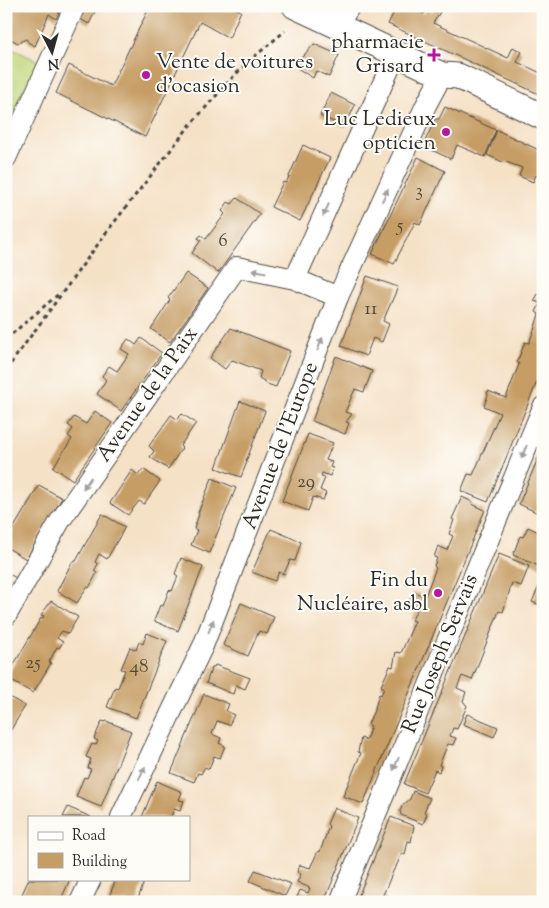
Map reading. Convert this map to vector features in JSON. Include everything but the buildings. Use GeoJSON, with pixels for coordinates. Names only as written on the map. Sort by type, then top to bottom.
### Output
{"type":"FeatureCollection","features":[{"type":"Feature","properties":{"kind":"main road"},"geometry":{"type":"LineString","coordinates":[[295,6],[344,16],[396,54],[442,75],[458,76],[543,117]]}},
{"type":"Feature","properties":{"kind":"main road"},"geometry":{"type":"LineString","coordinates":[[442,75],[453,91],[543,134]]}},
{"type":"Feature","properties":{"kind":"street"},"geometry":{"type":"LineString","coordinates":[[6,158],[75,6]]}},
{"type":"Feature","properties":{"kind":"street"},"geometry":{"type":"LineString","coordinates":[[294,279],[396,54]]}},
{"type":"Feature","properties":{"kind":"street","name":"Avenue de l'Europe"},"geometry":{"type":"LineString","coordinates":[[121,816],[203,646],[338,297],[426,105],[442,75]]}},
{"type":"Feature","properties":{"kind":"street","name":"Avenue de la Paix"},"geometry":{"type":"LineString","coordinates":[[6,616],[60,521],[237,267],[294,279],[338,297]]}},
{"type":"Feature","properties":{"kind":"street","name":"Rue Joseph Servais"},"geometry":{"type":"LineString","coordinates":[[340,902],[543,407]]}},
{"type":"Feature","properties":{"kind":"street"},"geometry":{"type":"LineString","coordinates":[[80,902],[91,880]]}},
{"type":"Feature","properties":{"kind":"path"},"geometry":{"type":"LineString","coordinates":[[6,370],[109,229],[198,117],[248,62],[285,31]]}},
{"type":"Feature","properties":{"kind":"path"},"geometry":{"type":"LineString","coordinates":[[6,339],[65,288]]}},
{"type":"Feature","properties":{"kind":"green space"},"geometry":{"type":"Polygon","coordinates":[[[6,46],[47,65],[23,115],[6,107],[6,46]]]}},
{"type":"Feature","properties":{"kind":"place","name":"pharmacie Grisard"},"geometry":{"type":"Point","coordinates":[434,55]}},
{"type":"Feature","properties":{"kind":"place","name":"Vente de voitures d'ocasion"},"geometry":{"type":"Point","coordinates":[146,75]}},
{"type":"Feature","properties":{"kind":"place","name":"Luc Ledieux opticien"},"geometry":{"type":"Point","coordinates":[446,132]}},
{"type":"Feature","properties":{"kind":"place","name":"Fin du Nucléaire, asbl"},"geometry":{"type":"Point","coordinates":[438,593]}}]}
